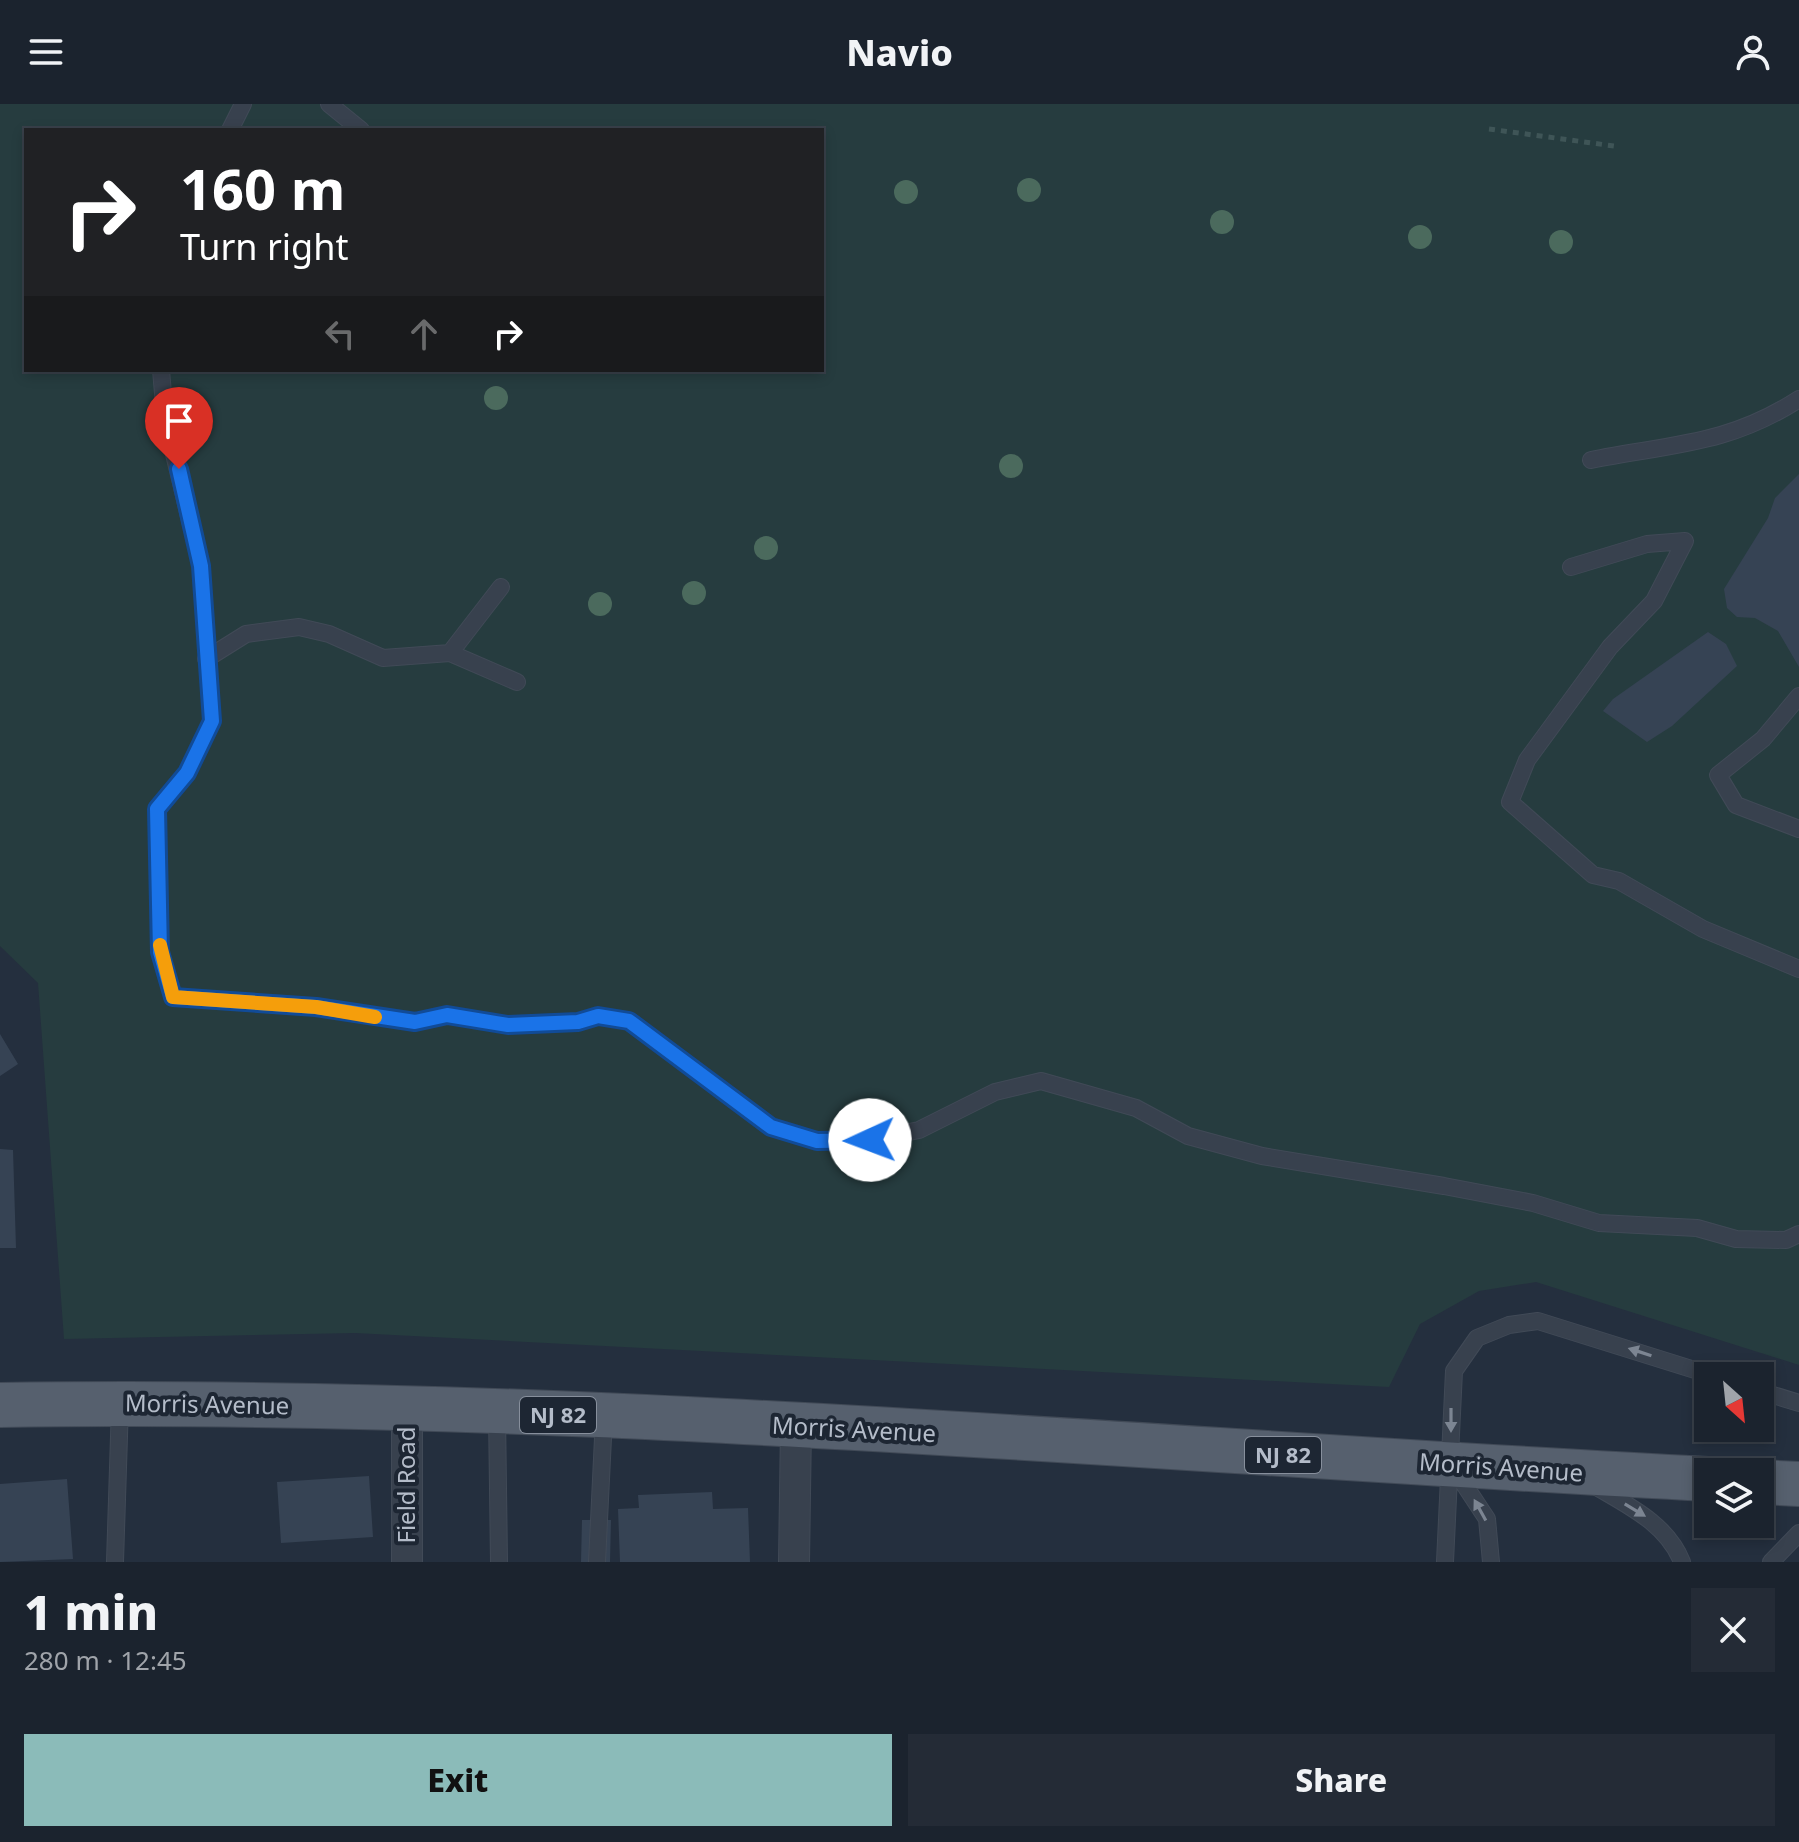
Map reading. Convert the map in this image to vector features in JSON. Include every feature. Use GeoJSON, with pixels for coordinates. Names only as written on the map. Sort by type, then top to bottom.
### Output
{"type":"FeatureCollection","features":[{"type":"Feature","properties":{"kind":"main road","name":"Morris Avenue"},"geometry":{"type":"LineString","coordinates":[[0,1405],[120,1403],[604,1417],[1694,1478]]}},
{"type":"Feature","properties":{"kind":"main road"},"geometry":{"type":"LineString","coordinates":[[1774,1483],[1799,1484]]}},
{"type":"Feature","properties":{"kind":"street","name":"Field Road"},"geometry":{"type":"LineString","coordinates":[[407,1409],[407,1562]]}},
{"type":"Feature","properties":{"kind":"street"},"geometry":{"type":"LineString","coordinates":[[794,1562],[796,1426]]}},
{"type":"Feature","properties":{"kind":"lane"},"geometry":{"type":"LineString","coordinates":[[231,128],[243,104]]}},
{"type":"Feature","properties":{"kind":"lane"},"geometry":{"type":"LineString","coordinates":[[329,104],[359,128]]}},
{"type":"Feature","properties":{"kind":"lane"},"geometry":{"type":"LineString","coordinates":[[161,372],[165,417],[201,566],[212,721],[187,773],[157,809],[160,952],[173,997],[300,1006],[415,1022],[447,1015],[508,1025],[578,1022],[598,1016],[629,1021],[771,1127],[817,1141],[870,1140],[919,1130],[995,1092],[1041,1081],[1136,1108],[1188,1136],[1262,1156],[1459,1188],[1533,1203],[1599,1223],[1697,1228],[1736,1239],[1786,1240],[1799,1234]]}},
{"type":"Feature","properties":{"kind":"lane"},"geometry":{"type":"LineString","coordinates":[[1591,460],[1730,435],[1763,421],[1799,399]]}},
{"type":"Feature","properties":{"kind":"lane"},"geometry":{"type":"LineString","coordinates":[[1571,567],[1647,544],[1685,541],[1654,601],[1610,647],[1527,760],[1510,802],[1593,875],[1619,881],[1703,929],[1799,969]]}},
{"type":"Feature","properties":{"kind":"lane"},"geometry":{"type":"LineString","coordinates":[[450,653],[501,587]]}},
{"type":"Feature","properties":{"kind":"lane"},"geometry":{"type":"LineString","coordinates":[[206,659],[246,634],[299,627],[329,634],[383,658],[450,653],[517,682]]}},
{"type":"Feature","properties":{"kind":"lane"},"geometry":{"type":"LineString","coordinates":[[1799,696],[1763,739],[1718,775],[1736,805],[1799,829]]}},
{"type":"Feature","properties":{"kind":"lane"},"geometry":{"type":"LineString","coordinates":[[1445,1562],[1454,1371],[1477,1338],[1509,1325],[1538,1321],[1694,1370]]}},
{"type":"Feature","properties":{"kind":"lane"},"geometry":{"type":"LineString","coordinates":[[1774,1395],[1799,1403]]}},
{"type":"Feature","properties":{"kind":"lane"},"geometry":{"type":"LineString","coordinates":[[115,1562],[120,1403]]}},
{"type":"Feature","properties":{"kind":"lane"},"geometry":{"type":"LineString","coordinates":[[497,1413],[499,1562]]}},
{"type":"Feature","properties":{"kind":"lane"},"geometry":{"type":"LineString","coordinates":[[597,1562],[604,1417]]}},
{"type":"Feature","properties":{"kind":"lane"},"geometry":{"type":"LineString","coordinates":[[1450,1464],[1487,1519],[1491,1562]]}},
{"type":"Feature","properties":{"kind":"lane"},"geometry":{"type":"LineString","coordinates":[[1573,1472],[1647,1518],[1668,1537],[1682,1562]]}},
{"type":"Feature","properties":{"kind":"lane"},"geometry":{"type":"LineString","coordinates":[[1771,1562],[1799,1533]]}},
{"type":"Feature","properties":{"kind":"path"},"geometry":{"type":"LineString","coordinates":[[1489,129],[1614,146]]}},
{"type":"Feature","properties":{"kind":"green space"},"geometry":{"type":"Polygon","coordinates":[[[0,104],[1799,104],[1799,1365],[1536,1282],[1479,1291],[1420,1324],[1389,1387],[355,1333],[64,1339],[38,983],[0,946],[0,104]]]}},
{"type":"Feature","properties":{"kind":"building"},"geometry":{"type":"Polygon","coordinates":[[[1799,474],[1799,667],[1778,631],[1755,618],[1737,617],[1727,608],[1724,589],[1768,518],[1775,498],[1799,474]]]}},
{"type":"Feature","properties":{"kind":"building"},"geometry":{"type":"Polygon","coordinates":[[[1708,632],[1726,644],[1737,666],[1672,726],[1647,742],[1603,711],[1613,699],[1708,632]]]}},
{"type":"Feature","properties":{"kind":"building"},"geometry":{"type":"Polygon","coordinates":[[[0,1034],[18,1064],[0,1076],[0,1034]]]}},
{"type":"Feature","properties":{"kind":"building"},"geometry":{"type":"Polygon","coordinates":[[[0,1149],[13,1150],[16,1248],[0,1248],[0,1149]]]}},
{"type":"Feature","properties":{"kind":"building"},"geometry":{"type":"Polygon","coordinates":[[[369,1476],[373,1537],[281,1543],[277,1482],[369,1476]]]}},
{"type":"Feature","properties":{"kind":"building"},"geometry":{"type":"Polygon","coordinates":[[[67,1479],[73,1559],[0,1562],[0,1484],[67,1479]]]}},
{"type":"Feature","properties":{"kind":"building"},"geometry":{"type":"Polygon","coordinates":[[[712,1492],[713,1509],[748,1508],[750,1562],[620,1562],[618,1509],[639,1508],[638,1495],[712,1492]]]}},
{"type":"Feature","properties":{"kind":"building"},"geometry":{"type":"Polygon","coordinates":[[[582,1520],[611,1520],[610,1562],[581,1562],[582,1520]]]}},
{"type":"Feature","properties":{"kind":"slow traffic"},"geometry":{"type":"LineString","coordinates":[[160,945],[173,997],[316,1007],[375,1017]]}},
{"type":"Feature","properties":{"kind":"route"},"geometry":{"type":"LineString","coordinates":[[179,469],[201,566],[212,721],[187,773],[157,809],[160,952],[173,997],[316,1007],[415,1022],[447,1015],[478,1017],[508,1025],[578,1022],[598,1016],[629,1021],[771,1127],[817,1141],[870,1140]]}}]}
